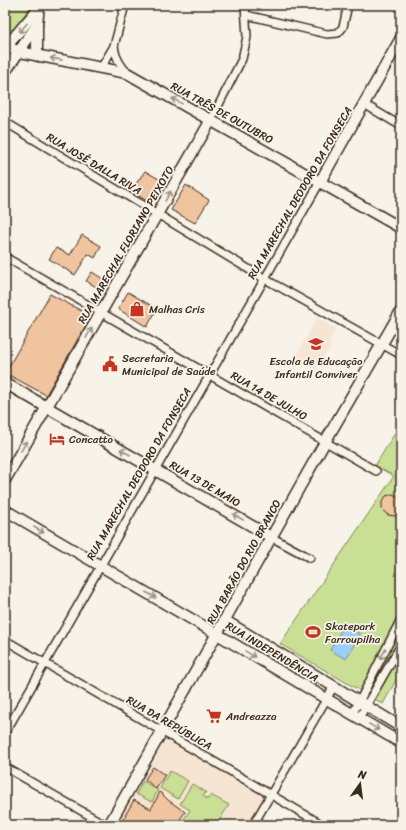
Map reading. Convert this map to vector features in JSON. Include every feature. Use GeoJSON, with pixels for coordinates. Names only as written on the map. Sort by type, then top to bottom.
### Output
{"type":"FeatureCollection","features":[{"type":"Feature","properties":{"kind":"main road"},"geometry":{"type":"LineString","coordinates":[[38,56],[37,25],[39,7]]}},
{"type":"Feature","properties":{"kind":"main road"},"geometry":{"type":"LineString","coordinates":[[5,47],[39,7]]}},
{"type":"Feature","properties":{"kind":"main road"},"geometry":{"type":"LineString","coordinates":[[5,72],[37,25]]}},
{"type":"Feature","properties":{"kind":"main road","name":"RUA MARECHAL DEODORO DA FONSECA"},"geometry":{"type":"LineString","coordinates":[[320,182],[401,38]]}},
{"type":"Feature","properties":{"kind":"main road","name":"RUA TRÊS DE OUTUBRO"},"geometry":{"type":"LineString","coordinates":[[5,47],[38,56],[127,73],[401,228]]}},
{"type":"Feature","properties":{"kind":"main road","name":"RUA MARECHAL FLORIANO PEIXOTO"},"geometry":{"type":"LineString","coordinates":[[5,480],[211,120]]}},
{"type":"Feature","properties":{"kind":"main road","name":"RUA BARÃO DO RIO BRANCO"},"geometry":{"type":"LineString","coordinates":[[109,825],[271,537],[401,311]]}},
{"type":"Feature","properties":{"kind":"main road","name":"RUA 13 DE MAIO"},"geometry":{"type":"LineString","coordinates":[[5,383],[271,537]]}},
{"type":"Feature","properties":{"kind":"main road","name":"RUA INDEPENDÊNCIA"},"geometry":{"type":"LineString","coordinates":[[5,510],[401,743]]}},
{"type":"Feature","properties":{"kind":"main road","name":"RUA INDEPENDÊNCIA"},"geometry":{"type":"LineString","coordinates":[[224,620],[401,727]]}},
{"type":"Feature","properties":{"kind":"street"},"geometry":{"type":"LineString","coordinates":[[101,68],[114,46],[125,5]]}},
{"type":"Feature","properties":{"kind":"street","name":"RUA MARECHAL FLORIANO PEIXOTO"},"geometry":{"type":"LineString","coordinates":[[211,120],[242,60],[247,37],[245,5]]}},
{"type":"Feature","properties":{"kind":"street"},"geometry":{"type":"LineString","coordinates":[[246,15],[327,34],[338,33],[343,27],[348,5]]}},
{"type":"Feature","properties":{"kind":"street"},"geometry":{"type":"LineString","coordinates":[[114,46],[118,61],[127,73]]}},
{"type":"Feature","properties":{"kind":"street"},"geometry":{"type":"LineString","coordinates":[[364,104],[401,126]]}},
{"type":"Feature","properties":{"kind":"street","name":"RUA JOSÉ DALLA RIVA"},"geometry":{"type":"LineString","coordinates":[[5,122],[265,279],[401,355]]}},
{"type":"Feature","properties":{"kind":"street","name":"RUA MARECHAL DEODORO DA FONSECA"},"geometry":{"type":"LineString","coordinates":[[5,733],[320,182]]}},
{"type":"Feature","properties":{"kind":"street","name":"RUA 14 DE JULHO"},"geometry":{"type":"LineString","coordinates":[[5,256],[376,471]]}},
{"type":"Feature","properties":{"kind":"street","name":"RUA 13 DE MAIO"},"geometry":{"type":"LineString","coordinates":[[271,537],[310,558]]}},
{"type":"Feature","properties":{"kind":"street"},"geometry":{"type":"LineString","coordinates":[[363,704],[401,619]]}},
{"type":"Feature","properties":{"kind":"street","name":"RUA DA REPÚBLICA"},"geometry":{"type":"LineString","coordinates":[[5,640],[323,825]]}},
{"type":"Feature","properties":{"kind":"street"},"geometry":{"type":"LineString","coordinates":[[355,716],[401,644]]}},
{"type":"Feature","properties":{"kind":"street"},"geometry":{"type":"LineString","coordinates":[[253,825],[334,686]]}},
{"type":"Feature","properties":{"kind":"street"},"geometry":{"type":"LineString","coordinates":[[5,767],[106,825]]}},
{"type":"Feature","properties":{"kind":"shaded area","name":"Escola de Educação Infantil Conviver"},"geometry":{"type":"Polygon","coordinates":[[[317,318],[336,329],[328,343],[331,345],[316,371],[295,358],[317,318]]]}},
{"type":"Feature","properties":{"kind":"shaded area"},"geometry":{"type":"Polygon","coordinates":[[[162,735],[266,796],[248,825],[111,825],[162,735]]]}},
{"type":"Feature","properties":{"kind":"green space"},"geometry":{"type":"Polygon","coordinates":[[[5,5],[32,5],[13,30],[5,28],[5,5]]]}},
{"type":"Feature","properties":{"kind":"green space"},"geometry":{"type":"Polygon","coordinates":[[[401,423],[401,671],[383,704],[280,644],[394,476],[375,466],[401,423]]]}},
{"type":"Feature","properties":{"kind":"green space"},"geometry":{"type":"Polygon","coordinates":[[[170,771],[188,781],[178,799],[160,788],[170,771]]]}},
{"type":"Feature","properties":{"kind":"green space"},"geometry":{"type":"Polygon","coordinates":[[[143,781],[158,790],[152,802],[136,794],[143,781]]]}},
{"type":"Feature","properties":{"kind":"green space"},"geometry":{"type":"Polygon","coordinates":[[[192,784],[206,792],[203,796],[208,799],[211,795],[229,805],[216,825],[180,825],[190,810],[180,804],[192,784]]]}},
{"type":"Feature","properties":{"kind":"water"},"geometry":{"type":"Polygon","coordinates":[[[344,625],[360,634],[346,659],[330,650],[344,625]]]}},
{"type":"Feature","properties":{"kind":"building"},"geometry":{"type":"Polygon","coordinates":[[[145,171],[164,182],[150,203],[131,191],[145,171]]]}},
{"type":"Feature","properties":{"kind":"building"},"geometry":{"type":"Polygon","coordinates":[[[186,185],[209,200],[195,223],[171,210],[186,185]]]}},
{"type":"Feature","properties":{"kind":"building"},"geometry":{"type":"Polygon","coordinates":[[[82,235],[101,246],[95,258],[88,254],[75,275],[49,259],[56,248],[70,255],[82,235]]]}},
{"type":"Feature","properties":{"kind":"building"},"geometry":{"type":"Polygon","coordinates":[[[92,272],[103,279],[98,288],[86,281],[92,272]]]}},
{"type":"Feature","properties":{"kind":"building","name":"Malhas Cris"},"geometry":{"type":"Polygon","coordinates":[[[128,292],[157,309],[147,327],[118,309],[128,292]]]}},
{"type":"Feature","properties":{"kind":"building"},"geometry":{"type":"Polygon","coordinates":[[[50,294],[91,316],[46,395],[5,373],[50,294]]]}},
{"type":"Feature","properties":{"kind":"building"},"geometry":{"type":"Polygon","coordinates":[[[393,494],[401,499],[401,512],[395,516],[388,515],[382,510],[382,502],[386,496],[393,494]]]}},
{"type":"Feature","properties":{"kind":"building"},"geometry":{"type":"Polygon","coordinates":[[[153,767],[165,775],[156,789],[145,779],[153,767]]]}},
{"type":"Feature","properties":{"kind":"building"},"geometry":{"type":"Polygon","coordinates":[[[160,792],[168,800],[185,812],[176,825],[135,825],[123,819],[134,800],[151,809],[160,792]]]}},
{"type":"Feature","properties":{"kind":"place","name":"Malhas Cris"},"geometry":{"type":"Point","coordinates":[137,309]}},
{"type":"Feature","properties":{"kind":"place","name":"Escola de Educação Infantil Conviver"},"geometry":{"type":"Point","coordinates":[316,344]}},
{"type":"Feature","properties":{"kind":"place","name":"Secretaria Municipal de Saúde"},"geometry":{"type":"Point","coordinates":[110,364]}},
{"type":"Feature","properties":{"kind":"place","name":"Concatto"},"geometry":{"type":"Point","coordinates":[57,439]}},
{"type":"Feature","properties":{"kind":"place","name":"Skatepark Farroupilha"},"geometry":{"type":"Point","coordinates":[313,632]}},
{"type":"Feature","properties":{"kind":"place","name":"Andreazza"},"geometry":{"type":"Point","coordinates":[214,716]}}]}
